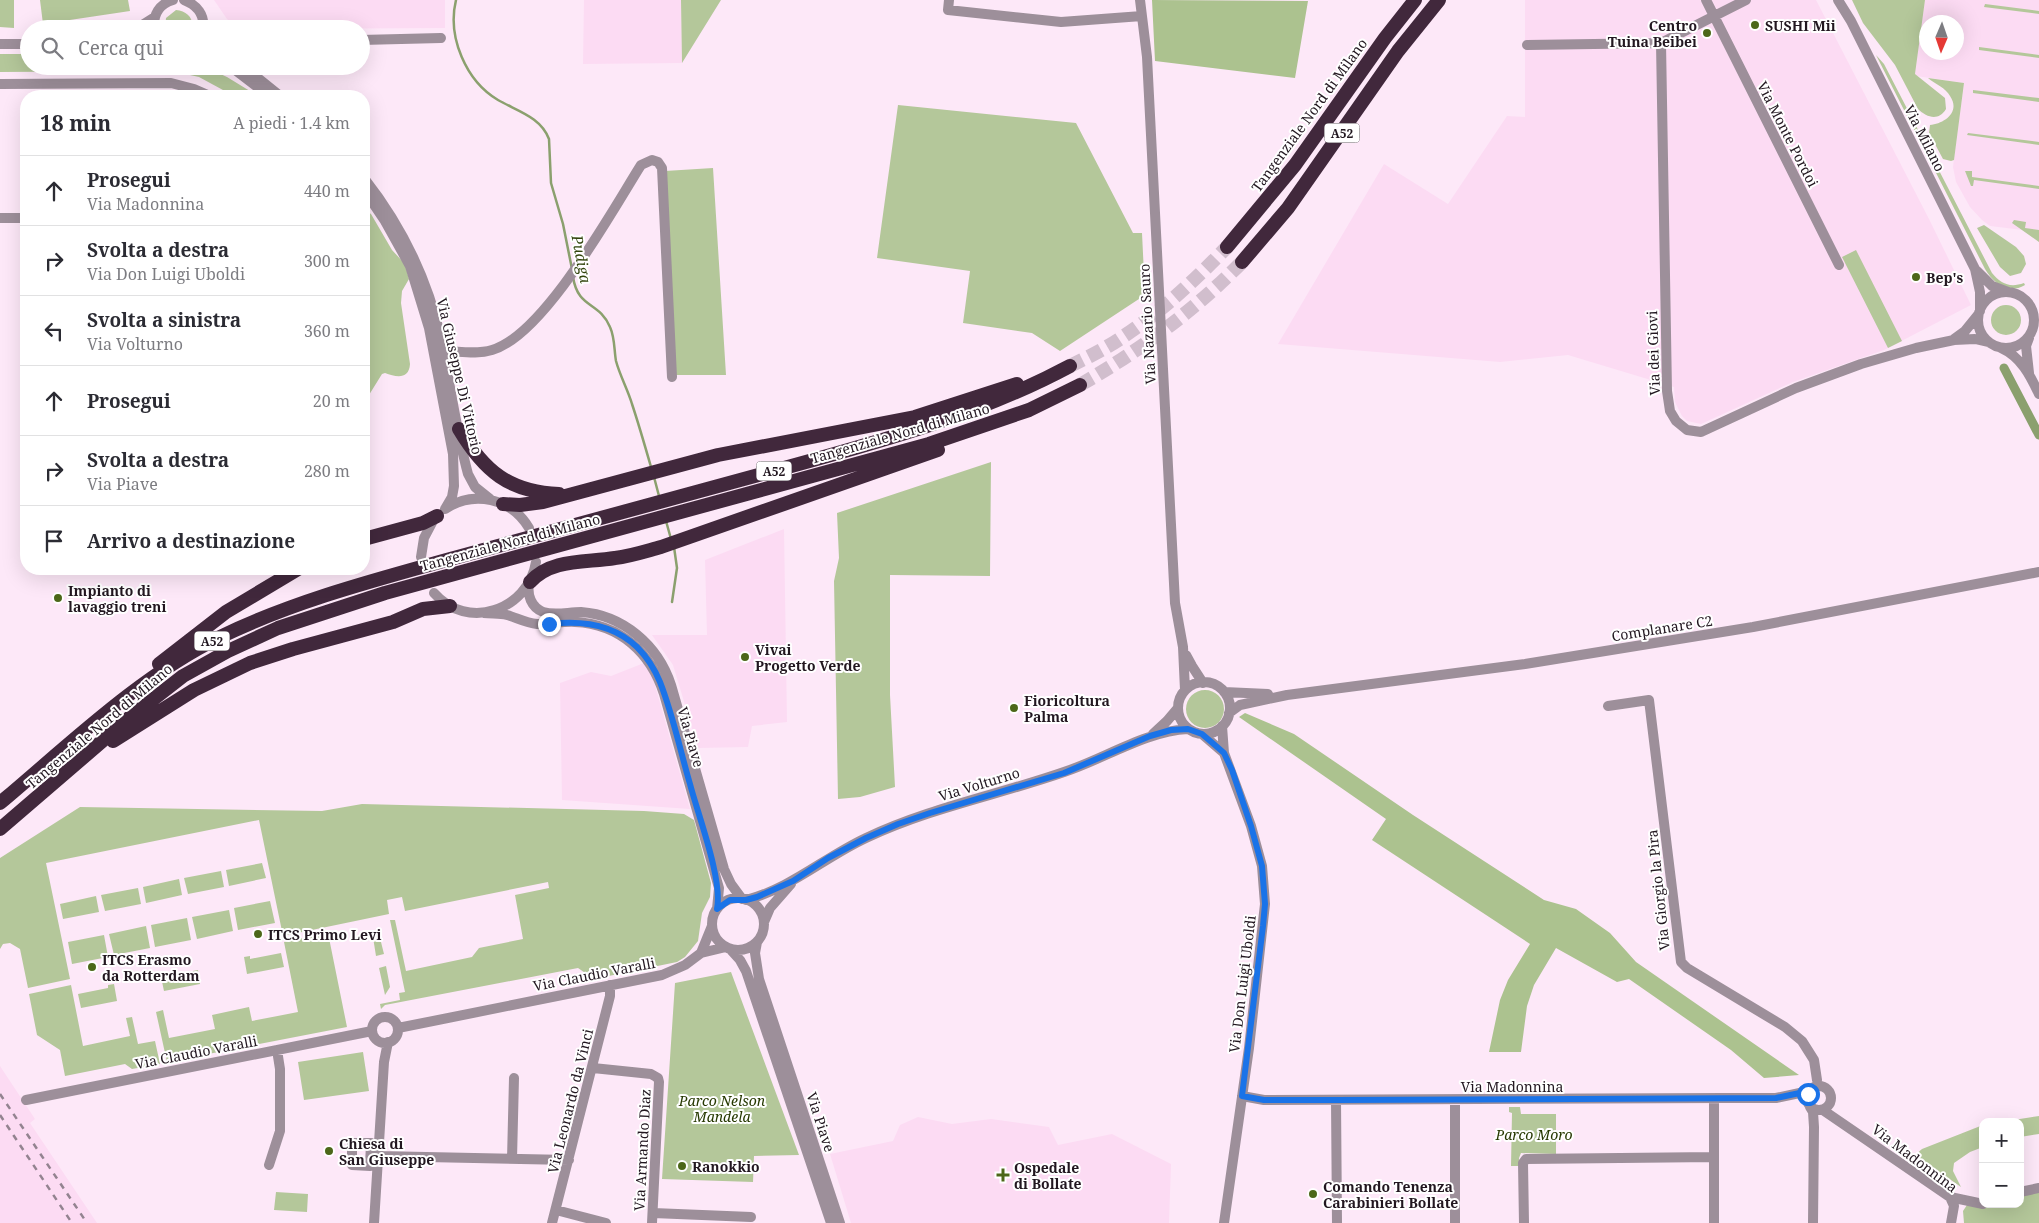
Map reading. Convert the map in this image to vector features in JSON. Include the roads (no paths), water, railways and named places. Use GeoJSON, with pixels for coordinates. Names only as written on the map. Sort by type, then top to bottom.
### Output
{"type":"FeatureCollection","features":[{"type":"Feature","properties":{"kind":"highway","name":"Tangenziale Nord di Milano"},"geometry":{"type":"LineString","coordinates":[[1227,248],[1295,165],[1385,38],[1415,0]]}},
{"type":"Feature","properties":{"kind":"highway","name":"A52"},"geometry":{"type":"LineString","coordinates":[[1242,262],[1288,208],[1398,51],[1439,0]]}},
{"type":"Feature","properties":{"kind":"highway","name":"Tangenziale Nord di Milano"},"geometry":{"type":"LineString","coordinates":[[0,803],[117,705],[155,676],[199,648],[242,626],[382,578],[924,428],[1020,391],[1070,366],[915,417],[758,446],[573,494]]}},
{"type":"Feature","properties":{"kind":"highway","name":"Tangenziale Nord di Milano"},"geometry":{"type":"LineString","coordinates":[[0,830],[129,718],[183,676],[249,640],[308,617],[384,593],[964,433],[1029,410],[1080,385],[1039,410],[1002,427],[661,547],[625,556],[550,567],[538,574],[530,582]]}},
{"type":"Feature","properties":{"kind":"highway"},"geometry":{"type":"LineString","coordinates":[[459,429],[481,462],[509,482],[544,493],[573,494]]}},
{"type":"Feature","properties":{"kind":"highway"},"geometry":{"type":"LineString","coordinates":[[496,502],[534,503],[573,494]]}},
{"type":"Feature","properties":{"kind":"highway"},"geometry":{"type":"LineString","coordinates":[[370,537],[423,522],[441,512]]}},
{"type":"Feature","properties":{"kind":"highway"},"geometry":{"type":"LineString","coordinates":[[117,705],[164,659],[255,593],[287,575]]}},
{"type":"Feature","properties":{"kind":"highway"},"geometry":{"type":"LineString","coordinates":[[81,761],[194,690],[231,671],[293,649],[393,622],[423,609],[450,606]]}},
{"type":"Feature","properties":{"kind":"street"},"geometry":{"type":"LineString","coordinates":[[155,20],[160,8],[170,0]]}},
{"type":"Feature","properties":{"kind":"street"},"geometry":{"type":"LineString","coordinates":[[184,0],[197,4],[203,20]]}},
{"type":"Feature","properties":{"kind":"street","name":"Via Nazario Sauro"},"geometry":{"type":"LineString","coordinates":[[1140,0],[1148,87],[1175,594],[1183,647],[1185,690]]}},
{"type":"Feature","properties":{"kind":"street","name":"Via Monte Pordoi"},"geometry":{"type":"LineString","coordinates":[[1706,0],[1838,265]]}},
{"type":"Feature","properties":{"kind":"street"},"geometry":{"type":"LineString","coordinates":[[1527,45],[1661,43],[1746,0]]}},
{"type":"Feature","properties":{"kind":"street","name":"Via Milano"},"geometry":{"type":"LineString","coordinates":[[1838,0],[1975,269],[1980,292],[1979,313]]}},
{"type":"Feature","properties":{"kind":"street","name":"Via Milano"},"geometry":{"type":"LineString","coordinates":[[1842,0],[1850,21]]}},
{"type":"Feature","properties":{"kind":"street"},"geometry":{"type":"LineString","coordinates":[[948,5],[1061,22],[1142,16]]}},
{"type":"Feature","properties":{"kind":"street"},"geometry":{"type":"LineString","coordinates":[[150,20],[155,17]]}},
{"type":"Feature","properties":{"kind":"street"},"geometry":{"type":"LineString","coordinates":[[370,40],[441,38]]}},
{"type":"Feature","properties":{"kind":"street","name":"Via dei Giovi"},"geometry":{"type":"LineString","coordinates":[[1661,43],[1667,391],[1670,411],[1679,424],[1692,432],[1706,430],[1829,375],[1886,356],[1954,340],[1975,339],[1993,344]]}},
{"type":"Feature","properties":{"kind":"street"},"geometry":{"type":"LineString","coordinates":[[0,44],[20,44]]}},
{"type":"Feature","properties":{"kind":"street"},"geometry":{"type":"LineString","coordinates":[[242,75],[261,90]]}},
{"type":"Feature","properties":{"kind":"street"},"geometry":{"type":"LineString","coordinates":[[255,75],[273,90]]}},
{"type":"Feature","properties":{"kind":"street"},"geometry":{"type":"LineString","coordinates":[[0,84],[171,83],[196,90]]}},
{"type":"Feature","properties":{"kind":"street"},"geometry":{"type":"LineString","coordinates":[[443,351],[485,352],[505,345],[530,324],[567,280],[641,165],[650,160],[658,162],[662,173],[672,376]]}},
{"type":"Feature","properties":{"kind":"street","name":"Via Giuseppe Di Vittorio"},"geometry":{"type":"LineString","coordinates":[[370,187],[391,217],[410,251],[431,304],[470,479],[479,491],[519,515],[529,528]]}},
{"type":"Feature","properties":{"kind":"street","name":"Via Giuseppe Di Vittorio"},"geometry":{"type":"LineString","coordinates":[[370,199],[385,221],[410,266],[427,320],[452,441],[454,481],[452,497],[424,538],[420,557]]}},
{"type":"Feature","properties":{"kind":"street"},"geometry":{"type":"LineString","coordinates":[[370,210],[377,216],[396,248],[403,254]]}},
{"type":"Feature","properties":{"kind":"street"},"geometry":{"type":"LineString","coordinates":[[0,218],[20,218]]}},
{"type":"Feature","properties":{"kind":"street","name":"Via Milano"},"geometry":{"type":"LineString","coordinates":[[1975,269],[1992,286],[2009,292]]}},
{"type":"Feature","properties":{"kind":"street"},"geometry":{"type":"LineString","coordinates":[[1954,340],[1965,331],[1979,313],[1984,302],[1991,296],[2009,292],[2020,296],[2025,299],[2036,315],[2033,332],[2026,346],[2029,374]]}},
{"type":"Feature","properties":{"kind":"street"},"geometry":{"type":"LineString","coordinates":[[1979,313],[1980,330],[1993,344],[2015,356],[2029,374],[2039,394]]}},
{"type":"Feature","properties":{"kind":"street"},"geometry":{"type":"LineString","coordinates":[[1993,344],[2012,348],[2025,342],[2033,332]]}},
{"type":"Feature","properties":{"kind":"street"},"geometry":{"type":"LineString","coordinates":[[441,512],[466,500],[496,502]]}},
{"type":"Feature","properties":{"kind":"street"},"geometry":{"type":"LineString","coordinates":[[484,613],[496,611],[511,603],[523,592],[530,582],[536,562]]}},
{"type":"Feature","properties":{"kind":"street","name":"Complanare C2"},"geometry":{"type":"LineString","coordinates":[[1229,713],[1240,705],[1287,695],[1534,663],[1772,623],[2039,572]]}},
{"type":"Feature","properties":{"kind":"street","name":"Via Piave"},"geometry":{"type":"LineString","coordinates":[[530,582],[530,598],[538,609],[550,613],[582,612],[607,618],[634,633],[657,656],[668,675],[724,869],[731,884],[744,899]]}},
{"type":"Feature","properties":{"kind":"street"},"geometry":{"type":"LineString","coordinates":[[434,593],[450,606]]}},
{"type":"Feature","properties":{"kind":"street","name":"Via Piave"},"geometry":{"type":"LineString","coordinates":[[450,606],[467,612],[506,615],[536,624],[568,621],[592,624],[619,634],[643,654],[654,669],[664,694],[719,888],[717,909]]}},
{"type":"Feature","properties":{"kind":"street","name":"Via Nazario Sauro"},"geometry":{"type":"LineString","coordinates":[[1183,647],[1203,683]]}},
{"type":"Feature","properties":{"kind":"street"},"geometry":{"type":"LineString","coordinates":[[1203,683],[1215,685],[1224,692],[1229,702],[1229,713],[1222,726],[1213,732],[1202,734],[1188,729],[1181,720],[1178,708],[1181,696],[1185,690],[1196,684],[1203,683]]}},
{"type":"Feature","properties":{"kind":"street","name":"Complanare C2"},"geometry":{"type":"LineString","coordinates":[[1224,692],[1287,695]]}},
{"type":"Feature","properties":{"kind":"street","name":"Via Giorgio la Pira"},"geometry":{"type":"LineString","coordinates":[[1608,706],[1649,700],[1681,962],[1687,968],[1785,1027],[1802,1041],[1814,1060],[1817,1080]]}},
{"type":"Feature","properties":{"kind":"street","name":"Via Volturno"},"geometry":{"type":"LineString","coordinates":[[1150,736],[1178,708]]}},
{"type":"Feature","properties":{"kind":"street","name":"Via Don Luigi Uboldi"},"geometry":{"type":"LineString","coordinates":[[1222,726],[1224,753],[1251,826],[1262,866],[1265,904],[1242,1096],[1224,1223]]}},
{"type":"Feature","properties":{"kind":"street","name":"Via Volturno"},"geometry":{"type":"LineString","coordinates":[[744,899],[793,881],[828,858],[898,824],[1064,773],[1150,736],[1171,730],[1188,729]]}},
{"type":"Feature","properties":{"kind":"street","name":"Via Don Luigi Uboldi"},"geometry":{"type":"LineString","coordinates":[[1202,734],[1224,753]]}},
{"type":"Feature","properties":{"kind":"street","name":"Via Volturno"},"geometry":{"type":"LineString","coordinates":[[764,922],[770,908],[793,881]]}},
{"type":"Feature","properties":{"kind":"street"},"geometry":{"type":"LineString","coordinates":[[701,953],[717,909],[726,902],[744,899],[758,908],[764,922],[762,933],[757,942],[744,949],[728,948],[715,936],[712,924]]}},
{"type":"Feature","properties":{"kind":"street","name":"Via Piave"},"geometry":{"type":"LineString","coordinates":[[757,942],[755,953],[759,979],[840,1223]]}},
{"type":"Feature","properties":{"kind":"street","name":"Via Piave"},"geometry":{"type":"LineString","coordinates":[[728,948],[740,960],[746,971],[831,1223]]}},
{"type":"Feature","properties":{"kind":"street","name":"Via Claudio Varalli"},"geometry":{"type":"LineString","coordinates":[[398,1028],[675,970],[685,966],[701,953],[728,948]]}},
{"type":"Feature","properties":{"kind":"street","name":"Via Leonardo da Vinci"},"geometry":{"type":"LineString","coordinates":[[552,1223],[593,1068],[610,996],[610,985]]}},
{"type":"Feature","properties":{"kind":"street"},"geometry":{"type":"LineString","coordinates":[[385,1017],[394,1021],[398,1028],[396,1037],[388,1042],[380,1042],[372,1031],[376,1021],[385,1017]]}},
{"type":"Feature","properties":{"kind":"street","name":"Via Claudio Varalli"},"geometry":{"type":"LineString","coordinates":[[26,1100],[372,1031]]}},
{"type":"Feature","properties":{"kind":"street"},"geometry":{"type":"LineString","coordinates":[[374,1223],[384,1062],[388,1042]]}},
{"type":"Feature","properties":{"kind":"street"},"geometry":{"type":"LineString","coordinates":[[269,1165],[280,1131],[280,1069],[277,1050]]}},
{"type":"Feature","properties":{"kind":"street","name":"Via Armando Diaz"},"geometry":{"type":"LineString","coordinates":[[593,1068],[651,1074],[658,1078],[660,1087],[652,1218]]}},
{"type":"Feature","properties":{"kind":"street"},"geometry":{"type":"LineString","coordinates":[[512,1159],[514,1078]]}},
{"type":"Feature","properties":{"kind":"street","name":"Via Madonnina"},"geometry":{"type":"LineString","coordinates":[[1242,1096],[1264,1100],[1782,1097],[1809,1091],[1820,1086],[1829,1092],[1844,1123]]}},
{"type":"Feature","properties":{"kind":"street"},"geometry":{"type":"LineString","coordinates":[[1809,1091],[1807,1097],[1813,1112],[1814,1127],[1813,1223]]}},
{"type":"Feature","properties":{"kind":"street"},"geometry":{"type":"LineString","coordinates":[[1814,1127],[1822,1110],[1829,1104],[1831,1096],[1829,1092]]}},
{"type":"Feature","properties":{"kind":"street","name":"Via Madonnina"},"geometry":{"type":"LineString","coordinates":[[1782,1097],[1822,1110],[1844,1123],[1950,1197],[1954,1206],[1951,1223]]}},
{"type":"Feature","properties":{"kind":"street"},"geometry":{"type":"LineString","coordinates":[[1714,1098],[1714,1223]]}},
{"type":"Feature","properties":{"kind":"street"},"geometry":{"type":"LineString","coordinates":[[1336,1100],[1336,1223]]}},
{"type":"Feature","properties":{"kind":"street"},"geometry":{"type":"LineString","coordinates":[[1455,1100],[1455,1223]]}},
{"type":"Feature","properties":{"kind":"street"},"geometry":{"type":"LineString","coordinates":[[378,1156],[568,1160]]}},
{"type":"Feature","properties":{"kind":"street"},"geometry":{"type":"LineString","coordinates":[[1524,1223],[1523,1162],[1528,1158],[1714,1157]]}},
{"type":"Feature","properties":{"kind":"street"},"geometry":{"type":"LineString","coordinates":[[2024,1191],[2039,1188]]}},
{"type":"Feature","properties":{"kind":"street"},"geometry":{"type":"LineString","coordinates":[[1950,1197],[1979,1203]]}},
{"type":"Feature","properties":{"kind":"street"},"geometry":{"type":"LineString","coordinates":[[556,1210],[606,1223]]}},
{"type":"Feature","properties":{"kind":"street"},"geometry":{"type":"LineString","coordinates":[[652,1218],[750,1217]]}},
{"type":"Feature","properties":{"kind":"waterway","name":"Pudiga"},"geometry":{"type":"LineString","coordinates":[[456,0],[454,29],[457,43],[468,70],[487,92],[540,125],[549,139],[551,183],[563,224],[572,269]]}},
{"type":"Feature","properties":{"kind":"waterway","name":"Pudiga"},"geometry":{"type":"LineString","coordinates":[[573,277],[579,295],[600,313],[612,331],[616,361],[640,428],[651,467]]}},
{"type":"Feature","properties":{"kind":"waterway"},"geometry":{"type":"LineString","coordinates":[[2004,368],[2039,435]]}},
{"type":"Feature","properties":{"kind":"waterway","name":"Pudiga"},"geometry":{"type":"LineString","coordinates":[[654,477],[659,496]]}},
{"type":"Feature","properties":{"kind":"waterway","name":"Pudiga"},"geometry":{"type":"LineString","coordinates":[[666,521],[671,539]]}},
{"type":"Feature","properties":{"kind":"waterway","name":"Pudiga"},"geometry":{"type":"LineString","coordinates":[[672,602],[677,568],[674,547]]}},
{"type":"Feature","properties":{"kind":"tunnel"},"geometry":{"type":"LineString","coordinates":[[1070,366],[1111,344],[1152,316],[1227,247]]}},
{"type":"Feature","properties":{"kind":"tunnel"},"geometry":{"type":"LineString","coordinates":[[1080,385],[1145,344],[1165,329],[1205,297],[1242,262]]}},
{"type":"Feature","properties":{"kind":"railway"},"geometry":{"type":"LineString","coordinates":[[0,1094],[87,1223]]}},
{"type":"Feature","properties":{"kind":"railway"},"geometry":{"type":"LineString","coordinates":[[0,1115],[72,1223]]}},
{"type":"Feature","properties":{"kind":"place","name":"SUSHI Mii"},"geometry":{"type":"Point","coordinates":[1755,25]}},
{"type":"Feature","properties":{"kind":"place","name":"Centro Tuina Beibei"},"geometry":{"type":"Point","coordinates":[1707,33]}},
{"type":"Feature","properties":{"kind":"place","name":"Bep's"},"geometry":{"type":"Point","coordinates":[1916,277]}},
{"type":"Feature","properties":{"kind":"place","name":"Impianto di lavaggio treni"},"geometry":{"type":"Point","coordinates":[58,598]}},
{"type":"Feature","properties":{"kind":"place","name":"Vivai Progetto Verde"},"geometry":{"type":"Point","coordinates":[745,657]}},
{"type":"Feature","properties":{"kind":"place","name":"Fioricoltura Palma"},"geometry":{"type":"Point","coordinates":[1014,708]}},
{"type":"Feature","properties":{"kind":"place","name":"ITCS Primo Levi"},"geometry":{"type":"Point","coordinates":[258,934]}},
{"type":"Feature","properties":{"kind":"place","name":"ITCS Erasmo da Rotterdam"},"geometry":{"type":"Point","coordinates":[92,967]}},
{"type":"Feature","properties":{"kind":"place","name":"Chiesa di San Giuseppe"},"geometry":{"type":"Point","coordinates":[329,1151]}},
{"type":"Feature","properties":{"kind":"place","name":"Ranokkio"},"geometry":{"type":"Point","coordinates":[682,1166]}},
{"type":"Feature","properties":{"kind":"place","name":"Ospedale di Bollate"},"geometry":{"type":"Point","coordinates":[1003,1175]}},
{"type":"Feature","properties":{"kind":"place","name":"Comando Tenenza Carabinieri Bollate"},"geometry":{"type":"Point","coordinates":[1313,1194]}},
{"type":"Feature","properties":{"kind":"park label","name":"Parco Nelson Mandela"},"geometry":{"type":"Point","coordinates":[722,1108]}},
{"type":"Feature","properties":{"kind":"park label","name":"Parco Moro"},"geometry":{"type":"Point","coordinates":[1534,1134]}}]}
